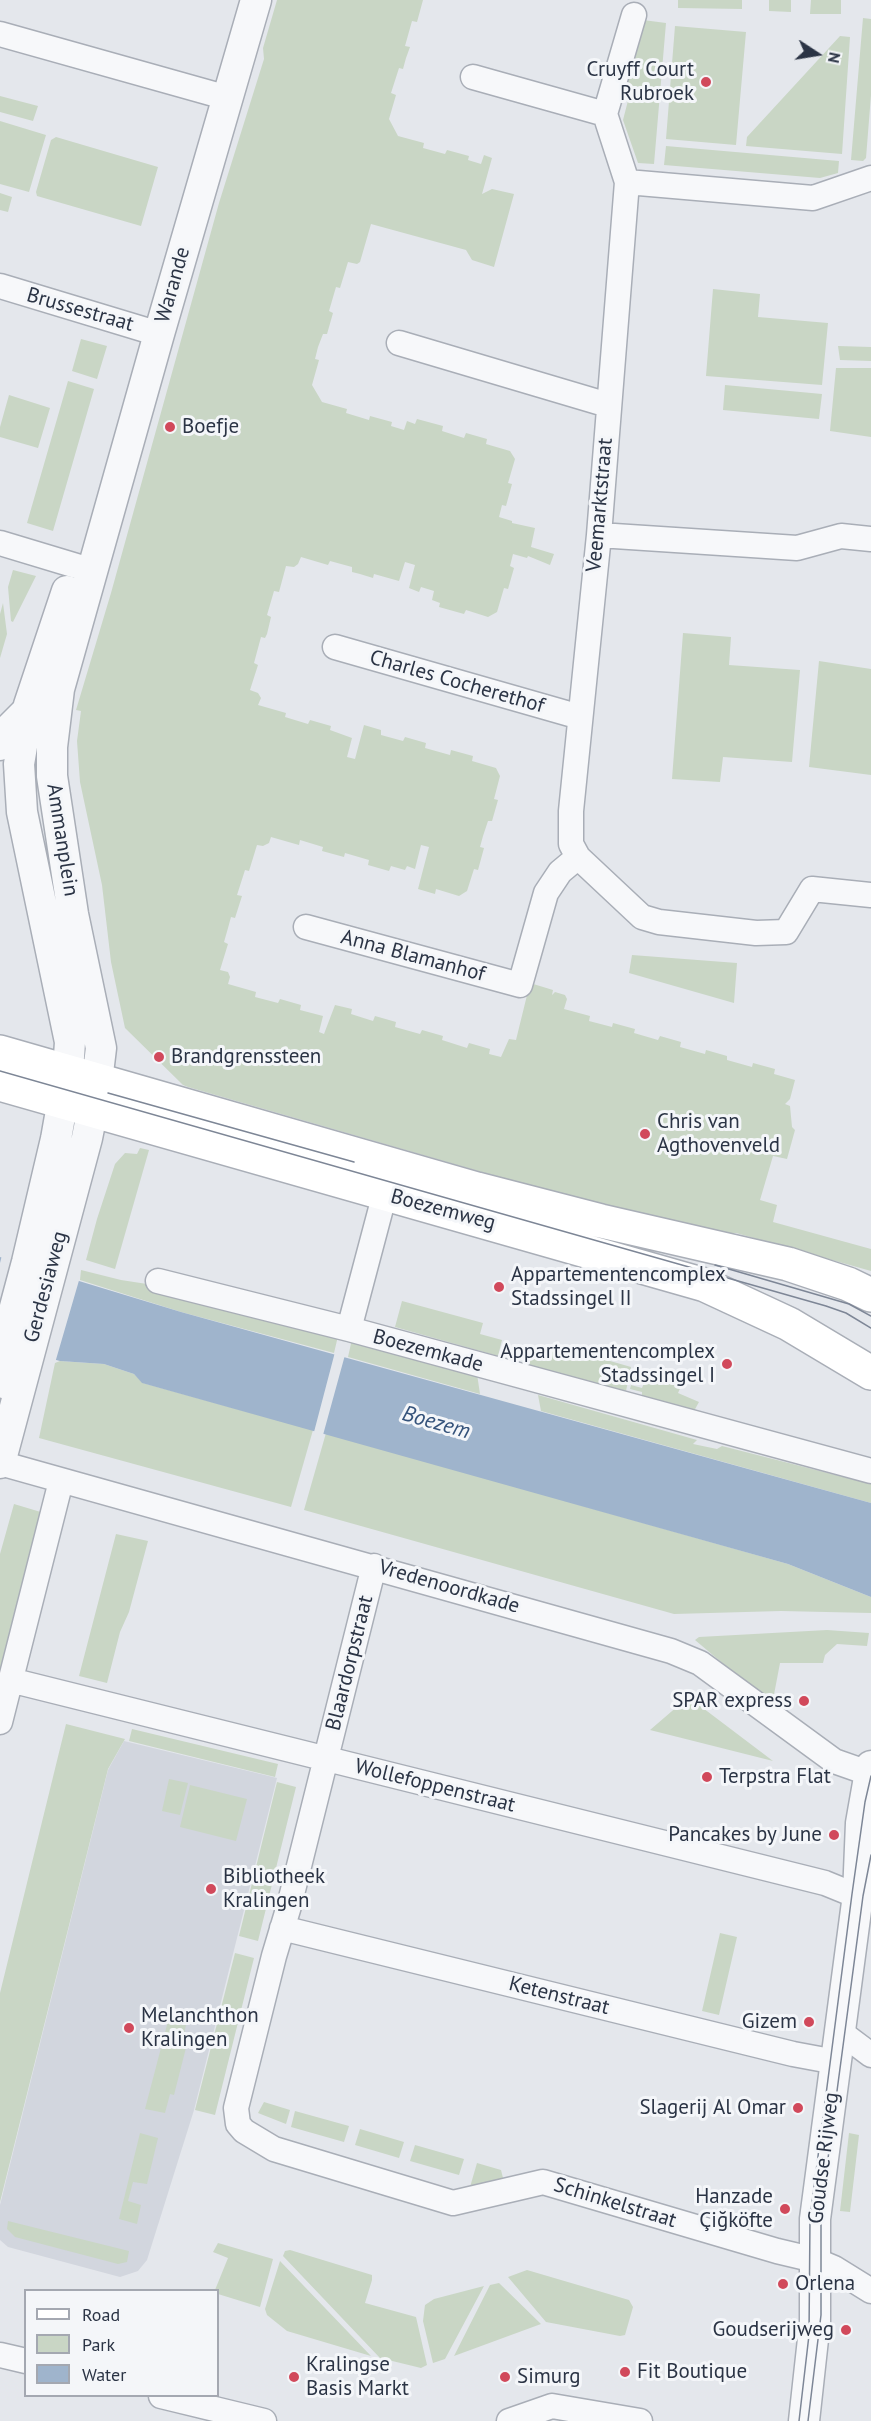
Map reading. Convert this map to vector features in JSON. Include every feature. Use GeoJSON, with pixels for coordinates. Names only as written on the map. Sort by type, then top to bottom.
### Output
{"type":"FeatureCollection","features":[{"type":"Feature","properties":{"kind":"main road","name":"Boezemweg"},"geometry":{"type":"LineString","coordinates":[[0,1052],[83,1075],[705,1285],[789,1324],[871,1373]]}},
{"type":"Feature","properties":{"kind":"main road","name":"Boezemweg"},"geometry":{"type":"LineString","coordinates":[[0,1084],[79,1107],[389,1179],[477,1189],[601,1221],[788,1264],[848,1284],[871,1295]]}},
{"type":"Feature","properties":{"kind":"main road"},"geometry":{"type":"LineString","coordinates":[[789,1324],[855,1347],[871,1356]]}},
{"type":"Feature","properties":{"kind":"street","name":"Warande"},"geometry":{"type":"LineString","coordinates":[[219,95],[237,0]]}},
{"type":"Feature","properties":{"kind":"street","name":"Warande"},"geometry":{"type":"LineString","coordinates":[[84,568],[219,95],[256,0]]}},
{"type":"Feature","properties":{"kind":"street"},"geometry":{"type":"LineString","coordinates":[[473,77],[605,114],[634,15]]}},
{"type":"Feature","properties":{"kind":"street"},"geometry":{"type":"LineString","coordinates":[[0,34],[219,95]]}},
{"type":"Feature","properties":{"kind":"street","name":"Veemarktstraat"},"geometry":{"type":"LineString","coordinates":[[578,857],[573,850],[570,828],[599,535],[627,182],[605,114]]}},
{"type":"Feature","properties":{"kind":"street"},"geometry":{"type":"LineString","coordinates":[[627,182],[813,198],[871,178]]}},
{"type":"Feature","properties":{"kind":"street","name":"Brussestraat"},"geometry":{"type":"LineString","coordinates":[[0,286],[151,331]]}},
{"type":"Feature","properties":{"kind":"street"},"geometry":{"type":"LineString","coordinates":[[399,343],[608,405]]}},
{"type":"Feature","properties":{"kind":"street"},"geometry":{"type":"LineString","coordinates":[[599,535],[797,548],[841,536],[871,539]]}},
{"type":"Feature","properties":{"kind":"street"},"geometry":{"type":"LineString","coordinates":[[0,543],[84,568]]}},
{"type":"Feature","properties":{"kind":"street","name":"Ammanplein"},"geometry":{"type":"LineString","coordinates":[[83,1075],[70,1041],[22,812],[19,764],[30,705],[84,568]]}},
{"type":"Feature","properties":{"kind":"street","name":"Ammanplein"},"geometry":{"type":"LineString","coordinates":[[83,1075],[101,1048],[73,914],[52,776],[52,747],[59,689],[84,568]]}},
{"type":"Feature","properties":{"kind":"street","name":"Charles Cocherethof"},"geometry":{"type":"LineString","coordinates":[[335,647],[580,717]]}},
{"type":"Feature","properties":{"kind":"street","name":"Ammanplein"},"geometry":{"type":"LineString","coordinates":[[0,748],[9,725],[30,705]]}},
{"type":"Feature","properties":{"kind":"street"},"geometry":{"type":"LineString","coordinates":[[578,857],[642,917],[659,922],[756,933],[786,932],[812,889],[871,895]]}},
{"type":"Feature","properties":{"kind":"street","name":"Anna Blamanhof"},"geometry":{"type":"LineString","coordinates":[[306,927],[520,985],[546,893],[560,872],[578,857]]}},
{"type":"Feature","properties":{"kind":"street","name":"Gerdesiaweg"},"geometry":{"type":"LineString","coordinates":[[0,1463],[9,1387],[10,1356],[39,1265],[79,1107],[83,1075]]}},
{"type":"Feature","properties":{"kind":"street"},"geometry":{"type":"LineString","coordinates":[[349,1329],[389,1179]]}},
{"type":"Feature","properties":{"kind":"street","name":"Boezemkade"},"geometry":{"type":"LineString","coordinates":[[158,1281],[349,1329],[871,1471]]}},
{"type":"Feature","properties":{"kind":"street","name":"Vredenoordkade"},"geometry":{"type":"LineString","coordinates":[[0,1463],[641,1641],[700,1664],[834,1761],[871,1771]]}},
{"type":"Feature","properties":{"kind":"street"},"geometry":{"type":"LineString","coordinates":[[0,1722],[61,1481]]}},
{"type":"Feature","properties":{"kind":"street","name":"Blaardorpstraat"},"geometry":{"type":"LineString","coordinates":[[244,2131],[238,2124],[236,2108],[374,1566]]}},
{"type":"Feature","properties":{"kind":"street","name":"Wollefoppenstraat"},"geometry":{"type":"LineString","coordinates":[[10,1680],[825,1883],[864,1896]]}},
{"type":"Feature","properties":{"kind":"street","name":"Goudse Rijweg"},"geometry":{"type":"LineString","coordinates":[[864,1896],[860,1833],[871,1771]]}},
{"type":"Feature","properties":{"kind":"street","name":"Goudse Rijweg"},"geometry":{"type":"LineString","coordinates":[[804,2421],[815,2321],[815,2219],[839,2031],[871,1853]]}},
{"type":"Feature","properties":{"kind":"street","name":"Ketenstraat"},"geometry":{"type":"LineString","coordinates":[[282,1928],[793,2054],[836,2062]]}},
{"type":"Feature","properties":{"kind":"street"},"geometry":{"type":"LineString","coordinates":[[839,2031],[871,2055]]}},
{"type":"Feature","properties":{"kind":"street","name":"Schinkelstraat"},"geometry":{"type":"LineString","coordinates":[[244,2131],[274,2149],[453,2204],[543,2182],[815,2260],[834,2268],[871,2291]]}},
{"type":"Feature","properties":{"kind":"street"},"geometry":{"type":"LineString","coordinates":[[0,2355],[24,2361]]}},
{"type":"Feature","properties":{"kind":"street"},"geometry":{"type":"LineString","coordinates":[[165,2397],[264,2421]]}},
{"type":"Feature","properties":{"kind":"street"},"geometry":{"type":"LineString","coordinates":[[509,2421],[552,2406],[640,2421]]}},
{"type":"Feature","properties":{"kind":"shaded area","name":"Melanchthon Kralingen"},"geometry":{"type":"Polygon","coordinates":[[[124,1741],[277,1778],[194,2110],[147,2260],[138,2271],[120,2277],[8,2247],[0,2240],[0,2205],[108,1770],[124,1741]]]}},
{"type":"Feature","properties":{"kind":"green space"},"geometry":{"type":"Polygon","coordinates":[[[277,0],[423,0],[417,22],[412,21],[405,46],[410,47],[403,69],[399,68],[391,93],[396,95],[389,119],[398,136],[424,143],[423,148],[445,154],[447,150],[469,156],[468,160],[481,164],[484,155],[492,158],[482,194],[492,189],[514,194],[494,267],[472,260],[466,250],[371,224],[360,262],[357,264],[348,262],[340,288],[336,287],[329,311],[333,313],[327,334],[323,334],[315,359],[319,360],[312,385],[322,402],[347,409],[346,413],[369,420],[370,416],[392,422],[391,426],[404,430],[407,421],[415,424],[417,419],[443,426],[442,431],[464,438],[466,433],[487,439],[486,444],[510,451],[515,459],[508,483],[512,484],[506,506],[502,505],[499,517],[512,521],[512,523],[535,528],[531,547],[554,554],[550,565],[528,556],[527,558],[513,554],[510,566],[514,568],[508,589],[504,588],[497,612],[488,617],[466,610],[464,614],[439,607],[440,603],[432,600],[434,591],[421,587],[419,592],[409,588],[415,565],[405,562],[399,581],[374,574],[373,578],[352,572],[352,567],[330,561],[328,565],[301,557],[294,567],[286,566],[279,592],[274,591],[267,615],[271,617],[267,634],[265,638],[261,637],[254,663],[258,665],[250,690],[258,693],[261,698],[258,705],[286,713],[285,717],[308,724],[310,720],[331,726],[330,730],[352,738],[347,757],[355,759],[364,725],[381,730],[381,735],[403,741],[405,737],[426,743],[425,748],[450,755],[451,750],[473,756],[472,761],[496,768],[500,776],[494,799],[498,800],[492,821],[488,821],[483,836],[480,847],[484,848],[478,870],[474,869],[467,891],[459,896],[436,889],[435,894],[418,889],[429,847],[421,845],[415,869],[407,866],[405,870],[391,866],[389,871],[368,865],[369,860],[345,853],[344,857],[322,851],[323,847],[300,840],[299,845],[271,837],[269,843],[263,846],[257,845],[249,871],[245,870],[237,895],[242,896],[235,918],[231,917],[224,942],[228,944],[220,970],[228,972],[230,977],[228,984],[256,992],[255,997],[278,1003],[280,999],[301,1005],[300,1010],[323,1016],[319,1032],[324,1034],[335,1005],[352,1009],[351,1014],[373,1021],[375,1016],[396,1022],[395,1027],[420,1034],[422,1030],[443,1036],[442,1040],[467,1048],[469,1043],[490,1049],[489,1054],[501,1057],[509,1039],[516,1040],[530,983],[553,990],[552,995],[555,992],[565,995],[567,999],[564,1009],[590,1016],[589,1021],[612,1027],[613,1023],[635,1029],[634,1033],[658,1040],[660,1036],[681,1042],[680,1047],[705,1054],[706,1050],[727,1056],[727,1060],[752,1067],[753,1063],[775,1069],[774,1074],[795,1080],[790,1099],[785,1104],[790,1106],[792,1127],[795,1130],[787,1159],[773,1156],[760,1200],[777,1205],[773,1222],[871,1249],[871,1271],[736,1233],[623,1210],[478,1171],[188,1087],[183,1085],[125,1028],[111,962],[102,885],[80,782],[77,741],[81,711],[76,710],[111,593],[219,203],[264,59],[263,48],[277,0]]]}},
{"type":"Feature","properties":{"kind":"green space"},"geometry":{"type":"Polygon","coordinates":[[[678,0],[742,0],[742,9],[678,8],[678,0]]]}},
{"type":"Feature","properties":{"kind":"green space"},"geometry":{"type":"Polygon","coordinates":[[[769,0],[791,0],[791,12],[769,11],[769,0]]]}},
{"type":"Feature","properties":{"kind":"green space"},"geometry":{"type":"Polygon","coordinates":[[[811,0],[841,0],[841,14],[810,14],[811,0]]]}},
{"type":"Feature","properties":{"kind":"green space"},"geometry":{"type":"Polygon","coordinates":[[[863,18],[871,19],[871,95],[866,158],[863,161],[851,160],[863,18]]]}},
{"type":"Feature","properties":{"kind":"green space"},"geometry":{"type":"Polygon","coordinates":[[[643,20],[666,23],[654,164],[638,163],[623,120],[631,89],[624,87],[643,20]]]}},
{"type":"Feature","properties":{"kind":"green space","name":"Cruyff Court Rubroek"},"geometry":{"type":"Polygon","coordinates":[[[675,26],[746,32],[736,145],[666,139],[675,26]]]}},
{"type":"Feature","properties":{"kind":"green space"},"geometry":{"type":"Polygon","coordinates":[[[840,36],[850,37],[842,154],[746,146],[747,137],[840,36]]]}},
{"type":"Feature","properties":{"kind":"green space"},"geometry":{"type":"Polygon","coordinates":[[[0,96],[38,106],[33,121],[0,112],[0,96]]]}},
{"type":"Feature","properties":{"kind":"green space"},"geometry":{"type":"Polygon","coordinates":[[[0,121],[46,135],[29,192],[0,184],[0,121]]]}},
{"type":"Feature","properties":{"kind":"green space"},"geometry":{"type":"Polygon","coordinates":[[[56,137],[158,167],[141,226],[37,196],[36,192],[51,140],[56,137]]]}},
{"type":"Feature","properties":{"kind":"green space"},"geometry":{"type":"Polygon","coordinates":[[[666,146],[839,161],[838,173],[820,178],[664,165],[666,146]]]}},
{"type":"Feature","properties":{"kind":"green space"},"geometry":{"type":"Polygon","coordinates":[[[0,193],[12,197],[8,212],[0,210],[0,193]]]}},
{"type":"Feature","properties":{"kind":"green space"},"geometry":{"type":"Polygon","coordinates":[[[713,289],[760,294],[758,317],[828,323],[822,385],[706,376],[713,289]]]}},
{"type":"Feature","properties":{"kind":"green space"},"geometry":{"type":"Polygon","coordinates":[[[81,339],[107,346],[97,379],[72,371],[81,339]]]}},
{"type":"Feature","properties":{"kind":"green space"},"geometry":{"type":"Polygon","coordinates":[[[838,346],[871,347],[871,361],[840,360],[838,346]]]}},
{"type":"Feature","properties":{"kind":"green space"},"geometry":{"type":"Polygon","coordinates":[[[836,368],[871,368],[871,437],[830,431],[836,368]]]}},
{"type":"Feature","properties":{"kind":"green space"},"geometry":{"type":"Polygon","coordinates":[[[68,381],[94,389],[53,531],[27,523],[68,381]]]}},
{"type":"Feature","properties":{"kind":"green space"},"geometry":{"type":"Polygon","coordinates":[[[725,385],[822,394],[819,419],[723,410],[725,385]]]}},
{"type":"Feature","properties":{"kind":"green space"},"geometry":{"type":"Polygon","coordinates":[[[9,395],[50,408],[38,448],[0,437],[0,427],[9,395]]]}},
{"type":"Feature","properties":{"kind":"green space"},"geometry":{"type":"Polygon","coordinates":[[[13,570],[36,576],[13,622],[11,621],[8,587],[13,570]]]}},
{"type":"Feature","properties":{"kind":"green space"},"geometry":{"type":"Polygon","coordinates":[[[3,603],[7,634],[0,658],[0,614],[3,603]]]}},
{"type":"Feature","properties":{"kind":"green space"},"geometry":{"type":"Polygon","coordinates":[[[683,633],[731,637],[729,665],[800,670],[792,762],[723,757],[720,782],[672,779],[683,633]]]}},
{"type":"Feature","properties":{"kind":"green space"},"geometry":{"type":"Polygon","coordinates":[[[819,661],[871,669],[871,775],[809,767],[819,661]]]}},
{"type":"Feature","properties":{"kind":"green space"},"geometry":{"type":"Polygon","coordinates":[[[632,955],[737,963],[734,1003],[629,973],[632,955]]]}},
{"type":"Feature","properties":{"kind":"green space"},"geometry":{"type":"Polygon","coordinates":[[[140,1148],[149,1150],[115,1269],[86,1260],[115,1164],[125,1153],[137,1154],[140,1148]]]}},
{"type":"Feature","properties":{"kind":"green space"},"geometry":{"type":"Polygon","coordinates":[[[81,1270],[121,1280],[160,1286],[338,1336],[334,1353],[181,1312],[80,1280],[81,1270]]]}},
{"type":"Feature","properties":{"kind":"green space"},"geometry":{"type":"Polygon","coordinates":[[[402,1301],[483,1323],[480,1334],[502,1340],[498,1356],[395,1327],[402,1301]]]}},
{"type":"Feature","properties":{"kind":"green space"},"geometry":{"type":"Polygon","coordinates":[[[352,1339],[477,1374],[480,1394],[348,1357],[352,1339]]]}},
{"type":"Feature","properties":{"kind":"green space"},"geometry":{"type":"Polygon","coordinates":[[[551,1344],[631,1367],[626,1391],[522,1363],[526,1349],[548,1354],[551,1344]]]}},
{"type":"Feature","properties":{"kind":"green space"},"geometry":{"type":"Polygon","coordinates":[[[60,1361],[104,1364],[134,1374],[143,1383],[313,1430],[291,1507],[39,1438],[55,1363],[60,1361]]]}},
{"type":"Feature","properties":{"kind":"green space"},"geometry":{"type":"Polygon","coordinates":[[[634,1369],[683,1382],[678,1393],[699,1402],[694,1411],[642,1397],[642,1392],[630,1389],[631,1385],[642,1388],[644,1383],[632,1379],[634,1369]]]}},
{"type":"Feature","properties":{"kind":"green space"},"geometry":{"type":"Polygon","coordinates":[[[538,1395],[697,1440],[693,1444],[717,1449],[722,1446],[871,1484],[871,1503],[541,1411],[538,1395]]]}},
{"type":"Feature","properties":{"kind":"green space"},"geometry":{"type":"Polygon","coordinates":[[[326,1433],[788,1564],[871,1597],[871,1613],[781,1611],[674,1614],[304,1510],[326,1433]]]}},
{"type":"Feature","properties":{"kind":"green space"},"geometry":{"type":"Polygon","coordinates":[[[14,1504],[44,1513],[4,1671],[0,1670],[0,1554],[14,1504]]]}},
{"type":"Feature","properties":{"kind":"green space"},"geometry":{"type":"Polygon","coordinates":[[[116,1534],[148,1541],[107,1683],[79,1676],[116,1534]]]}},
{"type":"Feature","properties":{"kind":"green space"},"geometry":{"type":"Polygon","coordinates":[[[827,1630],[869,1633],[867,1646],[837,1644],[825,1655],[823,1663],[780,1663],[772,1705],[695,1640],[699,1637],[827,1630]]]}},
{"type":"Feature","properties":{"kind":"green space"},"geometry":{"type":"Polygon","coordinates":[[[686,1699],[695,1702],[773,1761],[650,1730],[686,1699]]]}},
{"type":"Feature","properties":{"kind":"green space"},"geometry":{"type":"Polygon","coordinates":[[[66,1724],[125,1739],[108,1769],[0,2202],[0,1993],[66,1724]]]}},
{"type":"Feature","properties":{"kind":"green space"},"geometry":{"type":"Polygon","coordinates":[[[132,1729],[278,1764],[275,1777],[129,1741],[132,1729]]]}},
{"type":"Feature","properties":{"kind":"green space"},"geometry":{"type":"Polygon","coordinates":[[[169,1779],[188,1783],[180,1815],[162,1811],[169,1779]]]}},
{"type":"Feature","properties":{"kind":"green space"},"geometry":{"type":"Polygon","coordinates":[[[277,1782],[296,1787],[258,1941],[239,1936],[277,1782]]]}},
{"type":"Feature","properties":{"kind":"green space"},"geometry":{"type":"Polygon","coordinates":[[[190,1785],[247,1799],[236,1841],[180,1827],[190,1785]]]}},
{"type":"Feature","properties":{"kind":"green space"},"geometry":{"type":"Polygon","coordinates":[[[720,1933],[737,1937],[719,2015],[702,2011],[720,1933]]]}},
{"type":"Feature","properties":{"kind":"green space"},"geometry":{"type":"Polygon","coordinates":[[[235,1953],[254,1958],[215,2115],[195,2110],[235,1953]]]}},
{"type":"Feature","properties":{"kind":"green space"},"geometry":{"type":"Polygon","coordinates":[[[168,2021],[186,2025],[184,2034],[189,2036],[174,2095],[170,2094],[165,2113],[145,2109],[168,2021]]]}},
{"type":"Feature","properties":{"kind":"green space"},"geometry":{"type":"Polygon","coordinates":[[[264,2102],[290,2110],[286,2124],[258,2113],[264,2102]]]}},
{"type":"Feature","properties":{"kind":"green space"},"geometry":{"type":"Polygon","coordinates":[[[295,2111],[349,2126],[344,2142],[291,2127],[295,2111]]]}},
{"type":"Feature","properties":{"kind":"green space"},"geometry":{"type":"Polygon","coordinates":[[[360,2129],[404,2142],[399,2158],[355,2145],[360,2129]]]}},
{"type":"Feature","properties":{"kind":"green space"},"geometry":{"type":"Polygon","coordinates":[[[140,2133],[158,2138],[147,2184],[133,2182],[128,2201],[141,2205],[137,2224],[119,2219],[140,2133]]]}},
{"type":"Feature","properties":{"kind":"green space"},"geometry":{"type":"Polygon","coordinates":[[[849,2133],[859,2135],[850,2212],[840,2211],[849,2133]]]}},
{"type":"Feature","properties":{"kind":"green space"},"geometry":{"type":"Polygon","coordinates":[[[415,2145],[464,2159],[459,2175],[410,2161],[415,2145]]]}},
{"type":"Feature","properties":{"kind":"green space"},"geometry":{"type":"Polygon","coordinates":[[[477,2163],[501,2170],[503,2178],[470,2187],[477,2163]]]}},
{"type":"Feature","properties":{"kind":"green space"},"geometry":{"type":"Polygon","coordinates":[[[8,2221],[129,2251],[127,2262],[118,2264],[15,2237],[7,2229],[8,2221]]]}},
{"type":"Feature","properties":{"kind":"green space"},"geometry":{"type":"Polygon","coordinates":[[[218,2243],[273,2259],[260,2307],[219,2294],[219,2289],[215,2289],[228,2258],[213,2252],[218,2243]]]}},
{"type":"Feature","properties":{"kind":"green space"},"geometry":{"type":"Polygon","coordinates":[[[290,2250],[372,2275],[365,2303],[416,2317],[427,2365],[421,2368],[380,2358],[283,2256],[285,2251],[290,2250]]]}},
{"type":"Feature","properties":{"kind":"green space"},"geometry":{"type":"Polygon","coordinates":[[[280,2261],[371,2356],[287,2331],[267,2315],[265,2309],[280,2261]]]}},
{"type":"Feature","properties":{"kind":"green space"},"geometry":{"type":"Polygon","coordinates":[[[527,2270],[629,2300],[633,2307],[625,2335],[546,2322],[508,2277],[527,2270]]]}},
{"type":"Feature","properties":{"kind":"green space"},"geometry":{"type":"Polygon","coordinates":[[[499,2283],[541,2324],[454,2356],[490,2285],[499,2283]]]}},
{"type":"Feature","properties":{"kind":"green space"},"geometry":{"type":"Polygon","coordinates":[[[484,2286],[445,2359],[433,2363],[423,2321],[425,2305],[434,2299],[484,2286]]]}},
{"type":"Feature","properties":{"kind":"water","name":"Boezem"},"geometry":{"type":"Polygon","coordinates":[[[0,1257],[181,1312],[871,1503],[871,1597],[788,1564],[142,1383],[134,1374],[104,1364],[60,1361],[0,1345],[0,1257]]]}},
{"type":"Feature","properties":{"kind":"pier"},"geometry":{"type":"Polygon","coordinates":[[[2,1255],[80,1277],[55,1363],[0,1348],[0,1263],[2,1255]]]}},
{"type":"Feature","properties":{"kind":"pier"},"geometry":{"type":"Polygon","coordinates":[[[335,1352],[345,1355],[323,1435],[314,1432],[335,1352]]]}},
{"type":"Feature","properties":{"kind":"tram line"},"geometry":{"type":"LineString","coordinates":[[0,1071],[826,1306],[846,1313],[871,1328]]}},
{"type":"Feature","properties":{"kind":"tram line"},"geometry":{"type":"LineString","coordinates":[[108,1093],[354,1162]]}},
{"type":"Feature","properties":{"kind":"tram line"},"geometry":{"type":"LineString","coordinates":[[715,1265],[849,1304],[871,1316]]}},
{"type":"Feature","properties":{"kind":"tram line"},"geometry":{"type":"LineString","coordinates":[[799,2421],[809,2335],[810,2218],[852,1894],[871,1776]]}},
{"type":"Feature","properties":{"kind":"tram line"},"geometry":{"type":"LineString","coordinates":[[808,2421],[821,2315],[821,2211],[863,1896],[871,1855]]}},
{"type":"Feature","properties":{"kind":"place","name":"Cruyff Court Rubroek"},"geometry":{"type":"Point","coordinates":[706,82]}},
{"type":"Feature","properties":{"kind":"place","name":"Boefje"},"geometry":{"type":"Point","coordinates":[170,427]}},
{"type":"Feature","properties":{"kind":"place","name":"Brandgrenssteen"},"geometry":{"type":"Point","coordinates":[159,1057]}},
{"type":"Feature","properties":{"kind":"place","name":"Chris van Agthovenveld"},"geometry":{"type":"Point","coordinates":[645,1134]}},
{"type":"Feature","properties":{"kind":"place","name":"Appartementencomplex Stadssingel II"},"geometry":{"type":"Point","coordinates":[499,1287]}},
{"type":"Feature","properties":{"kind":"place","name":"Appartementencomplex Stadssingel I"},"geometry":{"type":"Point","coordinates":[727,1364]}},
{"type":"Feature","properties":{"kind":"place","name":"SPAR express"},"geometry":{"type":"Point","coordinates":[804,1701]}},
{"type":"Feature","properties":{"kind":"place","name":"Terpstra Flat"},"geometry":{"type":"Point","coordinates":[707,1777]}},
{"type":"Feature","properties":{"kind":"place","name":"Pancakes by June"},"geometry":{"type":"Point","coordinates":[834,1835]}},
{"type":"Feature","properties":{"kind":"place","name":"Bibliotheek Kralingen"},"geometry":{"type":"Point","coordinates":[211,1889]}},
{"type":"Feature","properties":{"kind":"place","name":"Gizem"},"geometry":{"type":"Point","coordinates":[809,2022]}},
{"type":"Feature","properties":{"kind":"place","name":"Melanchthon Kralingen"},"geometry":{"type":"Point","coordinates":[129,2028]}},
{"type":"Feature","properties":{"kind":"place","name":"Slagerij Al Omar"},"geometry":{"type":"Point","coordinates":[798,2108]}},
{"type":"Feature","properties":{"kind":"place","name":"Hanzade Çiğköfte"},"geometry":{"type":"Point","coordinates":[785,2209]}},
{"type":"Feature","properties":{"kind":"place","name":"Orlena"},"geometry":{"type":"Point","coordinates":[783,2284]}},
{"type":"Feature","properties":{"kind":"place","name":"Goudserijweg"},"geometry":{"type":"Point","coordinates":[846,2330]}},
{"type":"Feature","properties":{"kind":"place","name":"Fit Boutique"},"geometry":{"type":"Point","coordinates":[625,2372]}},
{"type":"Feature","properties":{"kind":"place","name":"Kralingse Basis Markt"},"geometry":{"type":"Point","coordinates":[294,2377]}},
{"type":"Feature","properties":{"kind":"place","name":"Simurg"},"geometry":{"type":"Point","coordinates":[505,2377]}}]}
